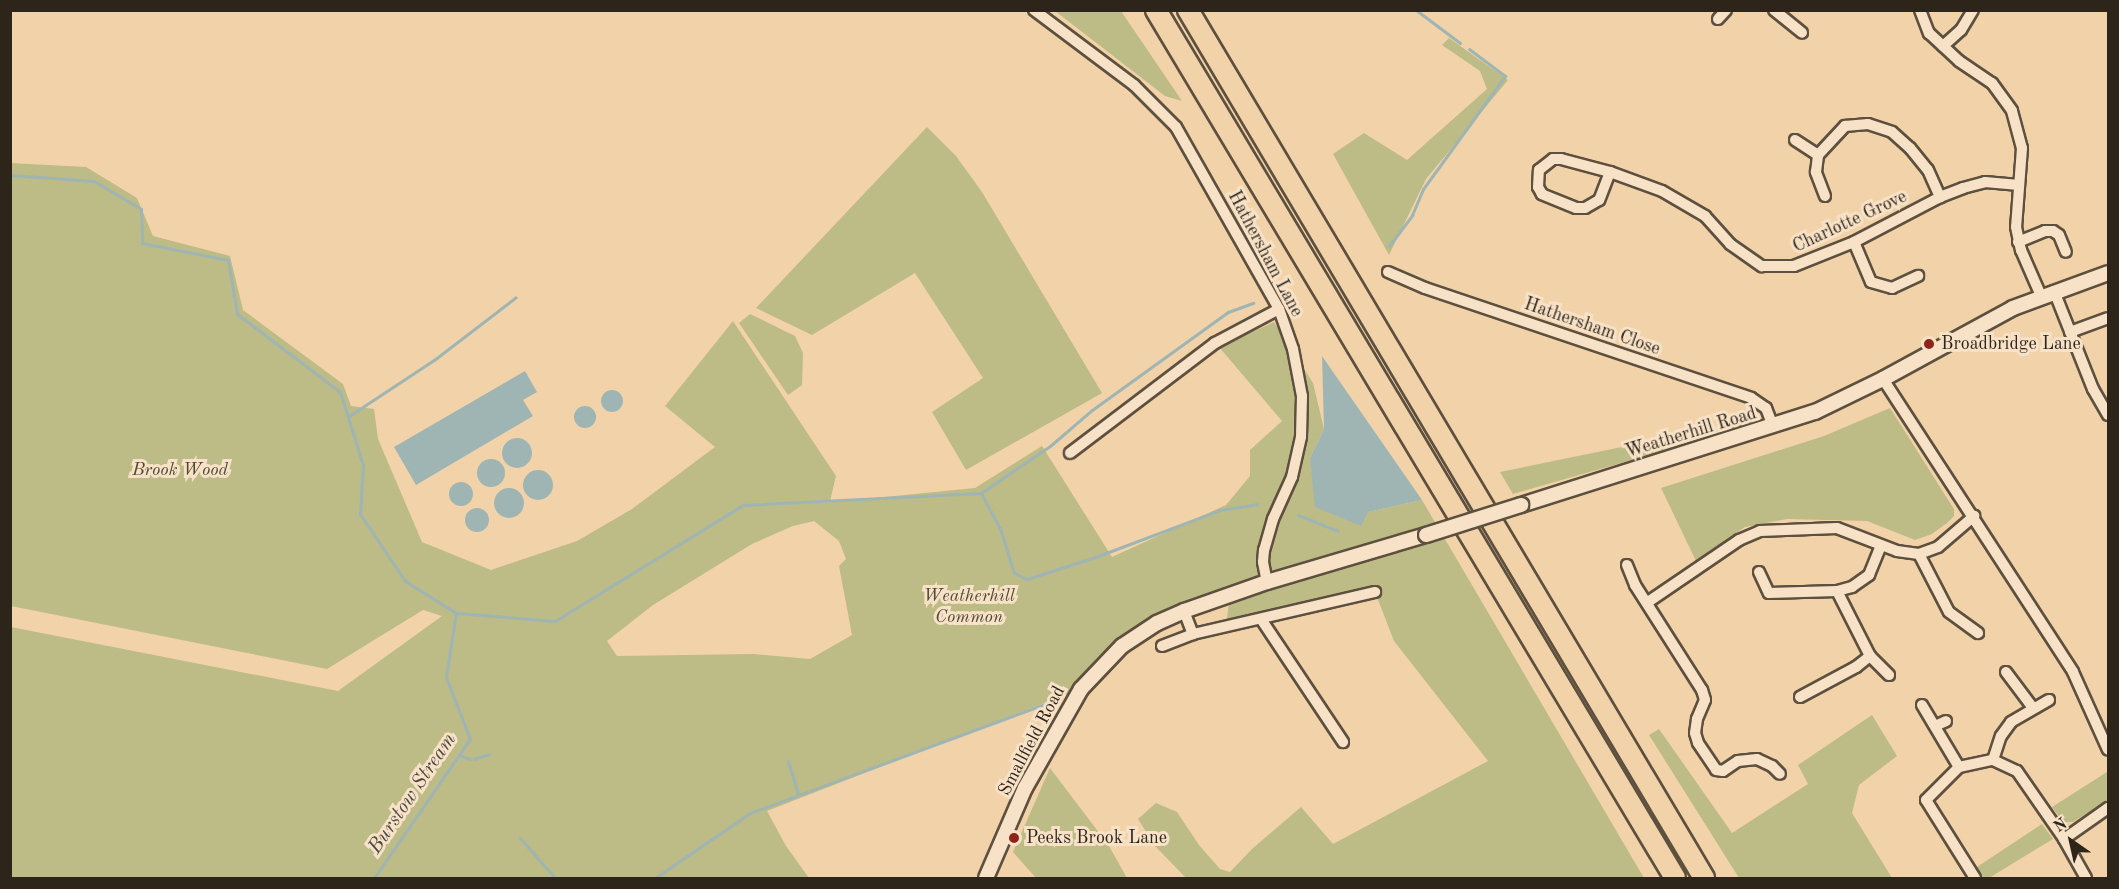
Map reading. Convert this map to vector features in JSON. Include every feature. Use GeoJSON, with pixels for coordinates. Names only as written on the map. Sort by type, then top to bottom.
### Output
{"type":"FeatureCollection","features":[{"type":"Feature","properties":{"kind":"highway"},"geometry":{"type":"LineString","coordinates":[[1156,10],[1675,879]]}},
{"type":"Feature","properties":{"kind":"highway"},"geometry":{"type":"LineString","coordinates":[[1188,10],[1704,879]]}},
{"type":"Feature","properties":{"kind":"street","name":"Hathersham Lane"},"geometry":{"type":"LineString","coordinates":[[1034,10],[1134,85],[1176,127],[1279,309],[1293,349],[1302,396],[1301,437],[1292,477],[1273,519],[1264,550],[1263,562],[1267,582]]}},
{"type":"Feature","properties":{"kind":"street"},"geometry":{"type":"LineString","coordinates":[[1718,19],[1726,10]]}},
{"type":"Feature","properties":{"kind":"street"},"geometry":{"type":"LineString","coordinates":[[1774,10],[1788,14],[1802,33]]}},
{"type":"Feature","properties":{"kind":"street"},"geometry":{"type":"LineString","coordinates":[[1920,10],[1929,33],[1959,61],[1992,83],[2013,111],[2022,148],[2016,227],[2018,242],[2070,332],[2092,389],[2109,415]]}},
{"type":"Feature","properties":{"kind":"street"},"geometry":{"type":"LineString","coordinates":[[1944,46],[1960,30],[1973,10]]}},
{"type":"Feature","properties":{"kind":"street"},"geometry":{"type":"LineString","coordinates":[[1825,196],[1816,172],[1818,155],[1845,126],[1868,124],[1892,132],[1910,148],[1928,170],[1940,197]]}},
{"type":"Feature","properties":{"kind":"street"},"geometry":{"type":"LineString","coordinates":[[1795,140],[1818,155]]}},
{"type":"Feature","properties":{"kind":"street","name":"Charlotte Grove"},"geometry":{"type":"LineString","coordinates":[[1610,172],[1599,200],[1585,208],[1575,208],[1550,199],[1538,187],[1539,170],[1552,159],[1561,159],[1610,172],[1662,191],[1705,216],[1730,244],[1762,266],[1794,266],[1854,242],[1940,197],[1985,182],[2019,185]]}},
{"type":"Feature","properties":{"kind":"street"},"geometry":{"type":"LineString","coordinates":[[2018,242],[2045,231],[2053,231],[2059,235],[2066,252]]}},
{"type":"Feature","properties":{"kind":"street"},"geometry":{"type":"LineString","coordinates":[[1854,242],[1871,282],[1892,288],[1918,276]]}},
{"type":"Feature","properties":{"kind":"street","name":"Hathersham Close"},"geometry":{"type":"LineString","coordinates":[[1388,272],[1425,288],[1751,398],[1766,408],[1773,426]]}},
{"type":"Feature","properties":{"kind":"street","name":"Weatherhill Road"},"geometry":{"type":"LineString","coordinates":[[1267,582],[1426,535],[1815,412],[1884,379],[1991,319],[2048,293],[2109,273]]}},
{"type":"Feature","properties":{"kind":"street"},"geometry":{"type":"LineString","coordinates":[[1070,453],[1215,343],[1279,309]]}},
{"type":"Feature","properties":{"kind":"street"},"geometry":{"type":"LineString","coordinates":[[2070,332],[2109,318]]}},
{"type":"Feature","properties":{"kind":"street"},"geometry":{"type":"LineString","coordinates":[[1884,379],[2073,672],[2109,750]]}},
{"type":"Feature","properties":{"kind":"street"},"geometry":{"type":"LineString","coordinates":[[1648,602],[1739,540],[1760,531],[1837,528],[1851,531],[1907,554],[1919,554],[1938,547],[1974,516]]}},
{"type":"Feature","properties":{"kind":"street"},"geometry":{"type":"LineString","coordinates":[[1759,572],[1769,593],[1837,591],[1852,587],[1869,575],[1881,545]]}},
{"type":"Feature","properties":{"kind":"street"},"geometry":{"type":"LineString","coordinates":[[1919,554],[1950,612],[1978,633]]}},
{"type":"Feature","properties":{"kind":"street"},"geometry":{"type":"LineString","coordinates":[[1627,565],[1635,585],[1648,602],[1702,690],[1705,700],[1697,719],[1695,733],[1698,743],[1716,770],[1723,771],[1738,760],[1757,759],[1772,766],[1780,774]]}},
{"type":"Feature","properties":{"kind":"street","name":"Smallfield Road"},"geometry":{"type":"LineString","coordinates":[[986,879],[1025,788],[1080,689],[1122,646],[1156,622],[1267,582]]}},
{"type":"Feature","properties":{"kind":"street"},"geometry":{"type":"LineString","coordinates":[[1837,591],[1870,656],[1889,675]]}},
{"type":"Feature","properties":{"kind":"street"},"geometry":{"type":"LineString","coordinates":[[1162,646],[1193,634],[1375,592]]}},
{"type":"Feature","properties":{"kind":"street"},"geometry":{"type":"LineString","coordinates":[[1184,611],[1193,634]]}},
{"type":"Feature","properties":{"kind":"street"},"geometry":{"type":"LineString","coordinates":[[1261,619],[1343,742]]}},
{"type":"Feature","properties":{"kind":"street"},"geometry":{"type":"LineString","coordinates":[[1800,697],[1856,667],[1870,656]]}},
{"type":"Feature","properties":{"kind":"street"},"geometry":{"type":"LineString","coordinates":[[2006,672],[2033,708]]}},
{"type":"Feature","properties":{"kind":"street"},"geometry":{"type":"LineString","coordinates":[[1993,760],[2001,735],[2011,722],[2049,700]]}},
{"type":"Feature","properties":{"kind":"street"},"geometry":{"type":"LineString","coordinates":[[1922,705],[1959,767]]}},
{"type":"Feature","properties":{"kind":"street"},"geometry":{"type":"LineString","coordinates":[[1935,726],[1946,721]]}},
{"type":"Feature","properties":{"kind":"street"},"geometry":{"type":"LineString","coordinates":[[1975,879],[1926,800],[1959,767],[1993,760],[2017,771],[2064,839],[2086,879]]}},
{"type":"Feature","properties":{"kind":"street"},"geometry":{"type":"LineString","coordinates":[[2064,839],[2109,808]]}},
{"type":"Feature","properties":{"kind":"green space"},"geometry":{"type":"Polygon","coordinates":[[[1055,11],[1121,11],[1182,101],[1165,96],[1055,11]]]}},
{"type":"Feature","properties":{"kind":"green space"},"geometry":{"type":"Polygon","coordinates":[[[1449,38],[1508,80],[1426,179],[1389,255],[1333,154],[1364,133],[1407,160],[1487,89],[1480,71],[1442,45],[1449,38]]]}},
{"type":"Feature","properties":{"kind":"green space"},"geometry":{"type":"Polygon","coordinates":[[[927,127],[956,156],[982,192],[1102,393],[966,470],[932,412],[983,378],[915,273],[812,335],[756,308],[927,127]]]}},
{"type":"Feature","properties":{"kind":"green space"},"geometry":{"type":"Polygon","coordinates":[[[10,163],[86,167],[137,198],[153,236],[230,256],[243,310],[343,384],[351,406],[374,409],[378,439],[422,542],[491,570],[577,541],[632,509],[715,447],[665,406],[733,321],[836,476],[830,501],[808,503],[975,488],[1042,446],[1112,557],[1226,505],[1250,476],[1250,450],[1282,421],[1219,347],[1274,322],[1313,383],[1324,429],[1310,458],[1368,512],[1422,500],[1644,878],[1186,878],[1155,846],[1138,819],[1156,803],[1177,812],[1199,845],[1220,869],[1230,872],[1252,849],[1301,807],[1333,844],[1488,761],[1394,641],[1375,592],[1226,625],[1230,596],[1157,623],[1080,689],[767,811],[786,846],[809,878],[11,878],[11,627],[338,691],[442,616],[423,610],[327,669],[11,606],[10,163]],[[814,521],[793,526],[752,544],[653,605],[607,641],[617,656],[754,654],[810,659],[852,635],[839,566],[846,559],[839,541],[814,521]]]}},
{"type":"Feature","properties":{"kind":"green space"},"geometry":{"type":"Polygon","coordinates":[[[750,314],[795,336],[803,353],[802,385],[788,395],[739,323],[750,314]]]}},
{"type":"Feature","properties":{"kind":"green space"},"geometry":{"type":"Polygon","coordinates":[[[1890,408],[1954,509],[1954,516],[1947,523],[1932,534],[1915,540],[1867,521],[1787,519],[1745,527],[1696,561],[1661,488],[1824,436],[1890,408]]]}},
{"type":"Feature","properties":{"kind":"green space"},"geometry":{"type":"Polygon","coordinates":[[[1754,425],[1513,494],[1500,472],[1715,428],[1754,425]]]}},
{"type":"Feature","properties":{"kind":"green space"},"geometry":{"type":"Polygon","coordinates":[[[1872,715],[1897,756],[1859,785],[1852,813],[1892,878],[1739,878],[1649,735],[1659,729],[1732,833],[1808,784],[1798,765],[1872,715]]]}},
{"type":"Feature","properties":{"kind":"green space"},"geometry":{"type":"Polygon","coordinates":[[[2108,759],[2108,800],[2073,822],[2063,822],[2052,807],[2107,772],[2108,759]]]}},
{"type":"Feature","properties":{"kind":"green space"},"geometry":{"type":"Polygon","coordinates":[[[1050,768],[1109,846],[1127,878],[1036,878],[1013,852],[1050,768]]]}},
{"type":"Feature","properties":{"kind":"green space"},"geometry":{"type":"Polygon","coordinates":[[[2042,824],[2053,839],[1989,878],[1978,878],[1977,867],[2042,824]]]}},
{"type":"Feature","properties":{"kind":"water"},"geometry":{"type":"Polygon","coordinates":[[[1322,356],[1422,500],[1368,512],[1361,526],[1315,507],[1310,458],[1324,429],[1322,356]]]}},
{"type":"Feature","properties":{"kind":"water"},"geometry":{"type":"Polygon","coordinates":[[[525,371],[537,392],[523,400],[533,416],[416,485],[394,447],[525,371]]]}},
{"type":"Feature","properties":{"kind":"water"},"geometry":{"type":"Polygon","coordinates":[[[608,390],[616,390],[623,397],[623,405],[616,412],[608,412],[601,405],[601,397],[608,390]]]}},
{"type":"Feature","properties":{"kind":"water"},"geometry":{"type":"Polygon","coordinates":[[[585,406],[593,409],[596,417],[593,425],[585,428],[577,425],[574,417],[577,409],[585,406]]]}},
{"type":"Feature","properties":{"kind":"water"},"geometry":{"type":"Polygon","coordinates":[[[517,438],[523,439],[531,447],[531,459],[523,467],[517,468],[511,467],[503,459],[502,453],[503,447],[511,439],[517,438]]]}},
{"type":"Feature","properties":{"kind":"water"},"geometry":{"type":"Polygon","coordinates":[[[491,459],[501,463],[505,473],[501,483],[491,487],[481,483],[477,473],[481,463],[491,459]]]}},
{"type":"Feature","properties":{"kind":"water"},"geometry":{"type":"Polygon","coordinates":[[[538,470],[544,471],[552,479],[552,491],[544,499],[538,500],[532,499],[524,491],[523,485],[524,479],[532,471],[538,470]]]}},
{"type":"Feature","properties":{"kind":"water"},"geometry":{"type":"Polygon","coordinates":[[[461,482],[466,483],[472,489],[472,499],[466,505],[461,506],[456,505],[450,499],[449,494],[450,489],[456,483],[461,482]]]}},
{"type":"Feature","properties":{"kind":"water"},"geometry":{"type":"Polygon","coordinates":[[[509,488],[519,493],[524,503],[519,513],[509,518],[499,513],[494,503],[499,493],[509,488]]]}},
{"type":"Feature","properties":{"kind":"water"},"geometry":{"type":"Polygon","coordinates":[[[477,508],[485,512],[489,520],[485,528],[477,532],[469,528],[465,520],[469,512],[477,508]]]}},
{"type":"Feature","properties":{"kind":"waterway"},"geometry":{"type":"LineString","coordinates":[[1416,10],[1460,43]]}},
{"type":"Feature","properties":{"kind":"waterway"},"geometry":{"type":"LineString","coordinates":[[1389,246],[1412,215],[1423,189],[1505,76],[1469,49]]}},
{"type":"Feature","properties":{"kind":"waterway"},"geometry":{"type":"LineString","coordinates":[[10,175],[94,181],[141,209],[142,243],[228,260],[237,314],[340,392],[363,465],[360,514],[405,581],[456,613],[555,621],[743,505],[981,493],[1050,446],[1092,410],[1228,312],[1253,303]]}},
{"type":"Feature","properties":{"kind":"waterway"},"geometry":{"type":"LineString","coordinates":[[349,416],[434,360],[516,297]]}},
{"type":"Feature","properties":{"kind":"waterway"},"geometry":{"type":"LineString","coordinates":[[981,493],[1000,528],[1014,573],[1027,579],[1098,556],[1220,510],[1257,504]]}},
{"type":"Feature","properties":{"kind":"waterway"},"geometry":{"type":"LineString","coordinates":[[1298,515],[1338,531]]}},
{"type":"Feature","properties":{"kind":"waterway","name":"Burstow Stream"},"geometry":{"type":"LineString","coordinates":[[374,878],[470,739],[446,677],[456,613]]}},
{"type":"Feature","properties":{"kind":"waterway"},"geometry":{"type":"LineString","coordinates":[[655,878],[750,813],[1053,701]]}},
{"type":"Feature","properties":{"kind":"waterway"},"geometry":{"type":"LineString","coordinates":[[474,759],[489,754]]}},
{"type":"Feature","properties":{"kind":"waterway"},"geometry":{"type":"LineString","coordinates":[[459,755],[470,759]]}},
{"type":"Feature","properties":{"kind":"waterway"},"geometry":{"type":"LineString","coordinates":[[788,761],[798,794]]}},
{"type":"Feature","properties":{"kind":"waterway"},"geometry":{"type":"LineString","coordinates":[[520,838],[555,878]]}},
{"type":"Feature","properties":{"kind":"place","name":"Broadbridge Lane"},"geometry":{"type":"Point","coordinates":[1929,344]}},
{"type":"Feature","properties":{"kind":"place","name":"Peeks Brook Lane"},"geometry":{"type":"Point","coordinates":[1014,838]}},
{"type":"Feature","properties":{"kind":"park label","name":"Brook Wood"},"geometry":{"type":"Point","coordinates":[180,470]}},
{"type":"Feature","properties":{"kind":"park label","name":"Weatherhill Common"},"geometry":{"type":"Point","coordinates":[969,607]}}]}
